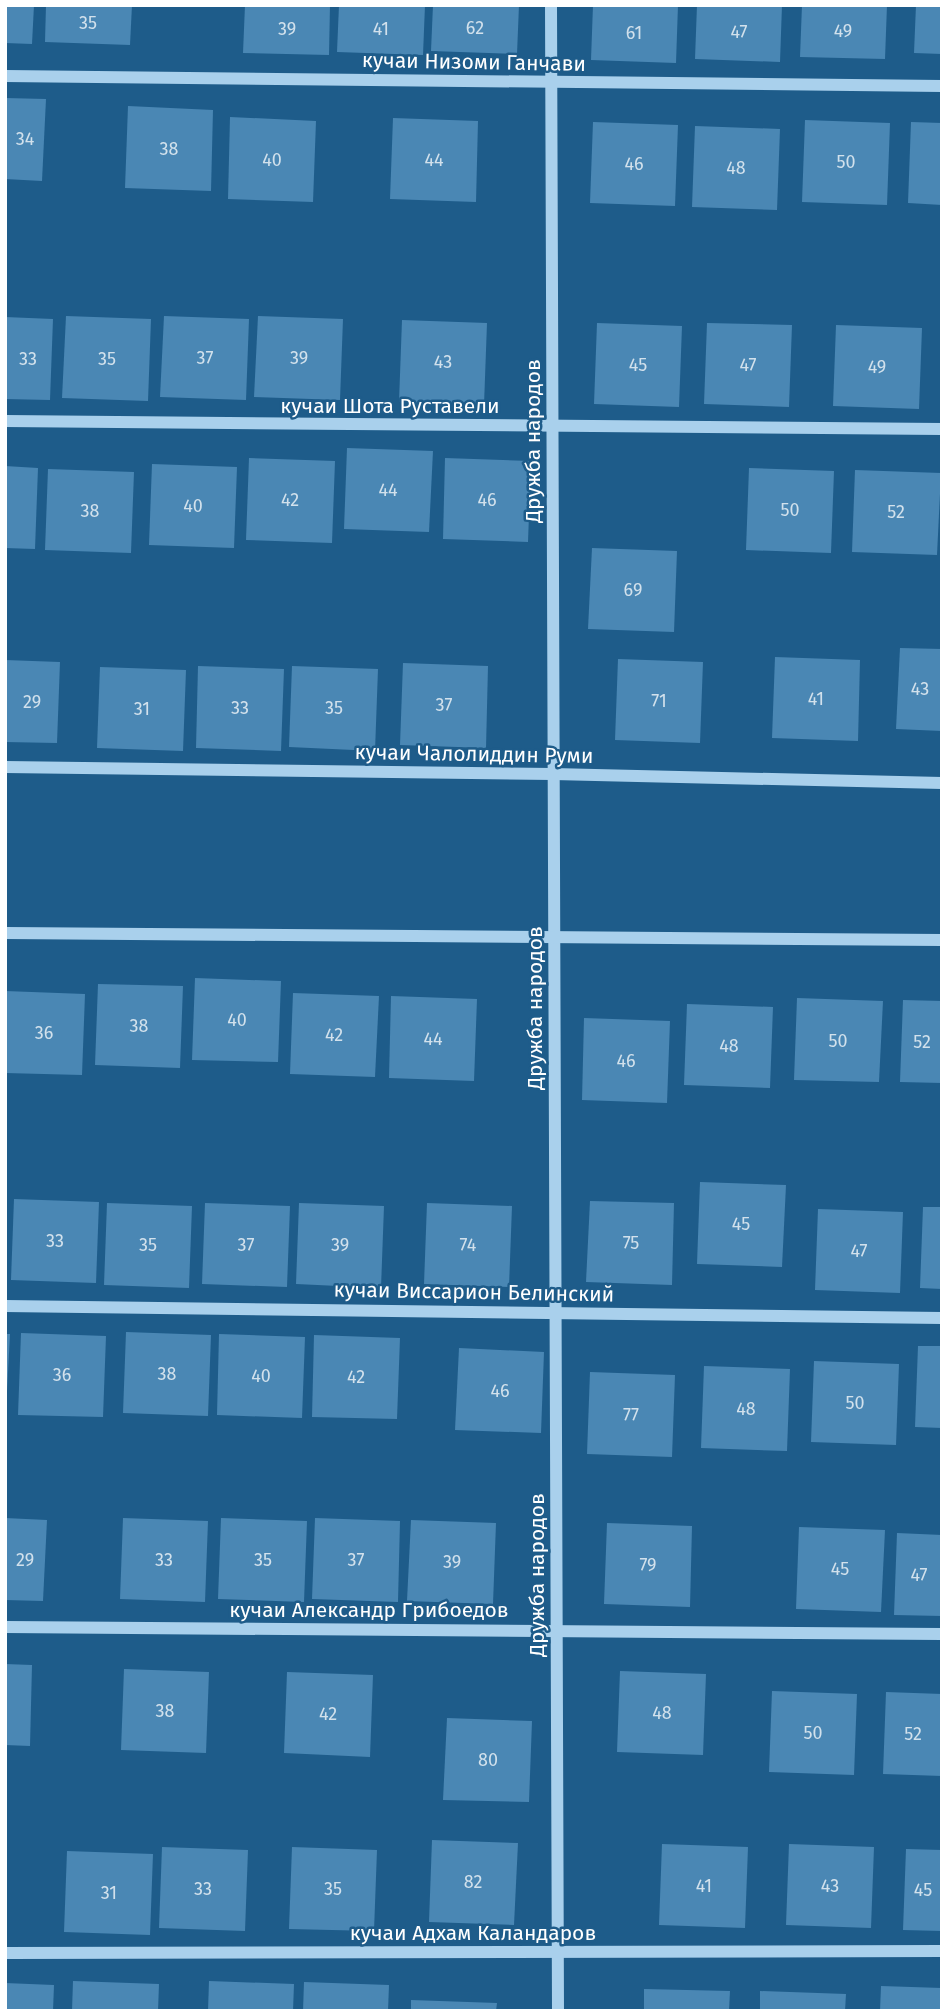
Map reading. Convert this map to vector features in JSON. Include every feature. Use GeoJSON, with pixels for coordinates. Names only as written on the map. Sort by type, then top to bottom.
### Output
{"type":"FeatureCollection","features":[{"type":"Feature","properties":{"kind":"street","name":"Дружба народов"},"geometry":{"type":"LineString","coordinates":[[551,5],[558,2011]]}},
{"type":"Feature","properties":{"kind":"street","name":"кучаи Низоми Ганчави"},"geometry":{"type":"LineString","coordinates":[[5,76],[942,86]]}},
{"type":"Feature","properties":{"kind":"street","name":"кучаи Шота Руставели"},"geometry":{"type":"LineString","coordinates":[[5,421],[942,429]]}},
{"type":"Feature","properties":{"kind":"street","name":"кучаи Чалолиддин Руми"},"geometry":{"type":"LineString","coordinates":[[5,767],[553,774],[942,783]]}},
{"type":"Feature","properties":{"kind":"street"},"geometry":{"type":"LineString","coordinates":[[5,933],[942,940]]}},
{"type":"Feature","properties":{"kind":"street","name":"кучаи Виссарион Белинский"},"geometry":{"type":"LineString","coordinates":[[5,1306],[942,1318]]}},
{"type":"Feature","properties":{"kind":"street","name":"кучаи Александр Грибоедов"},"geometry":{"type":"LineString","coordinates":[[5,1627],[942,1634]]}},
{"type":"Feature","properties":{"kind":"street","name":"кучаи Адхам Каландаров"},"geometry":{"type":"LineString","coordinates":[[5,1952],[942,1951]]}},
{"type":"Feature","properties":{"kind":"building"},"geometry":{"type":"Polygon","coordinates":[[[5,5],[34,5],[32,44],[5,43],[5,5]]]}},
{"type":"Feature","properties":{"kind":"building"},"geometry":{"type":"Polygon","coordinates":[[[46,5],[132,5],[130,45],[45,42],[46,5]]]}},
{"type":"Feature","properties":{"kind":"building"},"geometry":{"type":"Polygon","coordinates":[[[245,5],[330,5],[329,55],[243,53],[245,5]]]}},
{"type":"Feature","properties":{"kind":"building"},"geometry":{"type":"Polygon","coordinates":[[[339,5],[425,5],[423,55],[337,52],[339,5]]]}},
{"type":"Feature","properties":{"kind":"building"},"geometry":{"type":"Polygon","coordinates":[[[433,5],[519,5],[517,54],[431,51],[433,5]]]}},
{"type":"Feature","properties":{"kind":"building"},"geometry":{"type":"Polygon","coordinates":[[[593,5],[678,5],[676,63],[591,60],[593,5]]]}},
{"type":"Feature","properties":{"kind":"building"},"geometry":{"type":"Polygon","coordinates":[[[697,5],[782,5],[780,62],[695,59],[697,5]]]}},
{"type":"Feature","properties":{"kind":"building"},"geometry":{"type":"Polygon","coordinates":[[[802,5],[887,5],[885,59],[800,57],[802,5]]]}},
{"type":"Feature","properties":{"kind":"building"},"geometry":{"type":"Polygon","coordinates":[[[916,5],[942,5],[942,54],[914,53],[916,5]]]}},
{"type":"Feature","properties":{"kind":"building"},"geometry":{"type":"Polygon","coordinates":[[[5,98],[46,99],[42,181],[5,179],[5,98]]]}},
{"type":"Feature","properties":{"kind":"building"},"geometry":{"type":"Polygon","coordinates":[[[128,106],[213,110],[211,191],[125,188],[128,106]]]}},
{"type":"Feature","properties":{"kind":"building"},"geometry":{"type":"Polygon","coordinates":[[[230,117],[316,121],[313,202],[228,199],[230,117]]]}},
{"type":"Feature","properties":{"kind":"building"},"geometry":{"type":"Polygon","coordinates":[[[393,118],[478,121],[476,202],[390,199],[393,118]]]}},
{"type":"Feature","properties":{"kind":"building"},"geometry":{"type":"Polygon","coordinates":[[[805,120],[890,123],[887,205],[802,202],[805,120]]]}},
{"type":"Feature","properties":{"kind":"building"},"geometry":{"type":"Polygon","coordinates":[[[593,122],[678,125],[675,206],[590,203],[593,122]]]}},
{"type":"Feature","properties":{"kind":"building"},"geometry":{"type":"Polygon","coordinates":[[[911,122],[942,123],[942,205],[908,203],[911,122]]]}},
{"type":"Feature","properties":{"kind":"building"},"geometry":{"type":"Polygon","coordinates":[[[695,126],[780,129],[777,210],[692,207],[695,126]]]}},
{"type":"Feature","properties":{"kind":"building"},"geometry":{"type":"Polygon","coordinates":[[[66,316],[151,319],[148,401],[62,398],[66,316]]]}},
{"type":"Feature","properties":{"kind":"building"},"geometry":{"type":"Polygon","coordinates":[[[164,316],[249,319],[246,400],[160,397],[164,316]]]}},
{"type":"Feature","properties":{"kind":"building"},"geometry":{"type":"Polygon","coordinates":[[[258,316],[343,319],[340,400],[254,397],[258,316]]]}},
{"type":"Feature","properties":{"kind":"building"},"geometry":{"type":"Polygon","coordinates":[[[5,317],[53,319],[50,400],[5,399],[5,317]]]}},
{"type":"Feature","properties":{"kind":"building"},"geometry":{"type":"Polygon","coordinates":[[[402,320],[487,323],[484,405],[399,402],[402,320]]]}},
{"type":"Feature","properties":{"kind":"building"},"geometry":{"type":"Polygon","coordinates":[[[597,323],[682,326],[679,407],[594,404],[597,323]]]}},
{"type":"Feature","properties":{"kind":"building"},"geometry":{"type":"Polygon","coordinates":[[[707,323],[792,325],[789,407],[704,404],[707,323]]]}},
{"type":"Feature","properties":{"kind":"building"},"geometry":{"type":"Polygon","coordinates":[[[836,325],[922,328],[919,409],[833,406],[836,325]]]}},
{"type":"Feature","properties":{"kind":"building"},"geometry":{"type":"Polygon","coordinates":[[[347,448],[433,451],[429,532],[344,529],[347,448]]]}},
{"type":"Feature","properties":{"kind":"building"},"geometry":{"type":"Polygon","coordinates":[[[249,458],[335,461],[332,543],[246,540],[249,458]]]}},
{"type":"Feature","properties":{"kind":"building"},"geometry":{"type":"Polygon","coordinates":[[[445,458],[531,461],[528,542],[443,539],[445,458]]]}},
{"type":"Feature","properties":{"kind":"building"},"geometry":{"type":"Polygon","coordinates":[[[152,464],[237,467],[234,548],[149,545],[152,464]]]}},
{"type":"Feature","properties":{"kind":"building"},"geometry":{"type":"Polygon","coordinates":[[[5,466],[38,468],[35,549],[5,548],[5,466]]]}},
{"type":"Feature","properties":{"kind":"building"},"geometry":{"type":"Polygon","coordinates":[[[749,468],[834,471],[831,553],[746,550],[749,468]]]}},
{"type":"Feature","properties":{"kind":"building"},"geometry":{"type":"Polygon","coordinates":[[[48,469],[134,472],[131,553],[45,550],[48,469]]]}},
{"type":"Feature","properties":{"kind":"building"},"geometry":{"type":"Polygon","coordinates":[[[855,470],[941,473],[937,555],[852,552],[855,470]]]}},
{"type":"Feature","properties":{"kind":"building"},"geometry":{"type":"Polygon","coordinates":[[[592,548],[677,551],[674,632],[588,629],[592,548]]]}},
{"type":"Feature","properties":{"kind":"building"},"geometry":{"type":"Polygon","coordinates":[[[900,648],[942,649],[942,731],[896,729],[900,648]]]}},
{"type":"Feature","properties":{"kind":"building"},"geometry":{"type":"Polygon","coordinates":[[[775,657],[860,660],[858,741],[772,738],[775,657]]]}},
{"type":"Feature","properties":{"kind":"building"},"geometry":{"type":"Polygon","coordinates":[[[618,659],[703,662],[700,743],[615,740],[618,659]]]}},
{"type":"Feature","properties":{"kind":"building"},"geometry":{"type":"Polygon","coordinates":[[[5,660],[60,662],[57,743],[5,742],[5,660]]]}},
{"type":"Feature","properties":{"kind":"building"},"geometry":{"type":"Polygon","coordinates":[[[403,663],[488,666],[486,748],[400,745],[403,663]]]}},
{"type":"Feature","properties":{"kind":"building"},"geometry":{"type":"Polygon","coordinates":[[[198,666],[284,669],[281,751],[196,748],[198,666]]]}},
{"type":"Feature","properties":{"kind":"building"},"geometry":{"type":"Polygon","coordinates":[[[292,666],[378,669],[375,751],[289,747],[292,666]]]}},
{"type":"Feature","properties":{"kind":"building"},"geometry":{"type":"Polygon","coordinates":[[[100,667],[186,670],[183,751],[97,748],[100,667]]]}},
{"type":"Feature","properties":{"kind":"building"},"geometry":{"type":"Polygon","coordinates":[[[195,978],[281,981],[278,1062],[192,1060],[195,978]]]}},
{"type":"Feature","properties":{"kind":"building"},"geometry":{"type":"Polygon","coordinates":[[[98,984],[183,986],[180,1068],[95,1065],[98,984]]]}},
{"type":"Feature","properties":{"kind":"building"},"geometry":{"type":"Polygon","coordinates":[[[5,991],[85,994],[82,1075],[5,1073],[5,991]]]}},
{"type":"Feature","properties":{"kind":"building"},"geometry":{"type":"Polygon","coordinates":[[[293,993],[379,996],[375,1077],[290,1074],[293,993]]]}},
{"type":"Feature","properties":{"kind":"building"},"geometry":{"type":"Polygon","coordinates":[[[391,996],[477,999],[474,1081],[389,1078],[391,996]]]}},
{"type":"Feature","properties":{"kind":"building"},"geometry":{"type":"Polygon","coordinates":[[[797,998],[883,1001],[879,1082],[794,1080],[797,998]]]}},
{"type":"Feature","properties":{"kind":"building"},"geometry":{"type":"Polygon","coordinates":[[[903,1000],[942,1001],[942,1083],[900,1082],[903,1000]]]}},
{"type":"Feature","properties":{"kind":"building"},"geometry":{"type":"Polygon","coordinates":[[[687,1004],[773,1007],[770,1088],[684,1085],[687,1004]]]}},
{"type":"Feature","properties":{"kind":"building"},"geometry":{"type":"Polygon","coordinates":[[[584,1018],[670,1021],[667,1103],[582,1100],[584,1018]]]}},
{"type":"Feature","properties":{"kind":"building"},"geometry":{"type":"Polygon","coordinates":[[[700,1182],[786,1185],[782,1267],[697,1264],[700,1182]]]}},
{"type":"Feature","properties":{"kind":"building"},"geometry":{"type":"Polygon","coordinates":[[[14,1199],[99,1202],[96,1283],[11,1280],[14,1199]]]}},
{"type":"Feature","properties":{"kind":"building"},"geometry":{"type":"Polygon","coordinates":[[[590,1201],[674,1203],[672,1285],[586,1282],[590,1201]]]}},
{"type":"Feature","properties":{"kind":"building"},"geometry":{"type":"Polygon","coordinates":[[[107,1203],[192,1206],[189,1288],[104,1285],[107,1203]]]}},
{"type":"Feature","properties":{"kind":"building"},"geometry":{"type":"Polygon","coordinates":[[[205,1203],[290,1206],[287,1287],[202,1284],[205,1203]]]}},
{"type":"Feature","properties":{"kind":"building"},"geometry":{"type":"Polygon","coordinates":[[[299,1203],[384,1206],[381,1288],[296,1284],[299,1203]]]}},
{"type":"Feature","properties":{"kind":"building"},"geometry":{"type":"Polygon","coordinates":[[[427,1203],[512,1206],[509,1287],[424,1284],[427,1203]]]}},
{"type":"Feature","properties":{"kind":"building"},"geometry":{"type":"Polygon","coordinates":[[[923,1207],[942,1207],[942,1289],[920,1288],[923,1207]]]}},
{"type":"Feature","properties":{"kind":"building"},"geometry":{"type":"Polygon","coordinates":[[[818,1209],[903,1212],[900,1293],[815,1290],[818,1209]]]}},
{"type":"Feature","properties":{"kind":"building"},"geometry":{"type":"Polygon","coordinates":[[[126,1332],[211,1335],[208,1416],[123,1413],[126,1332]]]}},
{"type":"Feature","properties":{"kind":"building"},"geometry":{"type":"Polygon","coordinates":[[[21,1333],[106,1336],[103,1417],[18,1415],[21,1333]]]}},
{"type":"Feature","properties":{"kind":"building"},"geometry":{"type":"Polygon","coordinates":[[[5,1334],[10,1334],[7,1391],[5,1391],[5,1334]]]}},
{"type":"Feature","properties":{"kind":"building"},"geometry":{"type":"Polygon","coordinates":[[[219,1334],[305,1337],[302,1418],[217,1415],[219,1334]]]}},
{"type":"Feature","properties":{"kind":"building"},"geometry":{"type":"Polygon","coordinates":[[[314,1335],[400,1338],[397,1419],[312,1417],[314,1335]]]}},
{"type":"Feature","properties":{"kind":"building"},"geometry":{"type":"Polygon","coordinates":[[[918,1346],[942,1346],[942,1428],[915,1427],[918,1346]]]}},
{"type":"Feature","properties":{"kind":"building"},"geometry":{"type":"Polygon","coordinates":[[[459,1348],[544,1352],[541,1433],[455,1430],[459,1348]]]}},
{"type":"Feature","properties":{"kind":"building"},"geometry":{"type":"Polygon","coordinates":[[[814,1361],[899,1364],[896,1445],[811,1442],[814,1361]]]}},
{"type":"Feature","properties":{"kind":"building"},"geometry":{"type":"Polygon","coordinates":[[[704,1366],[790,1369],[787,1451],[701,1448],[704,1366]]]}},
{"type":"Feature","properties":{"kind":"building"},"geometry":{"type":"Polygon","coordinates":[[[590,1372],[675,1375],[672,1457],[587,1454],[590,1372]]]}},
{"type":"Feature","properties":{"kind":"building"},"geometry":{"type":"Polygon","coordinates":[[[5,1518],[47,1520],[43,1601],[5,1600],[5,1518]]]}},
{"type":"Feature","properties":{"kind":"building"},"geometry":{"type":"Polygon","coordinates":[[[123,1518],[208,1521],[205,1602],[120,1599],[123,1518]]]}},
{"type":"Feature","properties":{"kind":"building"},"geometry":{"type":"Polygon","coordinates":[[[221,1518],[307,1521],[304,1602],[218,1599],[221,1518]]]}},
{"type":"Feature","properties":{"kind":"building"},"geometry":{"type":"Polygon","coordinates":[[[315,1518],[400,1521],[398,1602],[312,1599],[315,1518]]]}},
{"type":"Feature","properties":{"kind":"building"},"geometry":{"type":"Polygon","coordinates":[[[411,1520],[496,1523],[493,1604],[407,1601],[411,1520]]]}},
{"type":"Feature","properties":{"kind":"building"},"geometry":{"type":"Polygon","coordinates":[[[607,1523],[692,1526],[690,1607],[604,1604],[607,1523]]]}},
{"type":"Feature","properties":{"kind":"building"},"geometry":{"type":"Polygon","coordinates":[[[799,1527],[885,1530],[881,1612],[796,1609],[799,1527]]]}},
{"type":"Feature","properties":{"kind":"building"},"geometry":{"type":"Polygon","coordinates":[[[897,1533],[942,1535],[942,1616],[894,1615],[897,1533]]]}},
{"type":"Feature","properties":{"kind":"building"},"geometry":{"type":"Polygon","coordinates":[[[5,1664],[32,1665],[30,1746],[5,1745],[5,1664]]]}},
{"type":"Feature","properties":{"kind":"building"},"geometry":{"type":"Polygon","coordinates":[[[124,1669],[209,1672],[206,1753],[121,1750],[124,1669]]]}},
{"type":"Feature","properties":{"kind":"building"},"geometry":{"type":"Polygon","coordinates":[[[620,1671],[706,1674],[703,1755],[617,1752],[620,1671]]]}},
{"type":"Feature","properties":{"kind":"building"},"geometry":{"type":"Polygon","coordinates":[[[287,1672],[373,1675],[370,1757],[284,1753],[287,1672]]]}},
{"type":"Feature","properties":{"kind":"building"},"geometry":{"type":"Polygon","coordinates":[[[772,1691],[857,1694],[854,1775],[769,1772],[772,1691]]]}},
{"type":"Feature","properties":{"kind":"building"},"geometry":{"type":"Polygon","coordinates":[[[886,1692],[942,1694],[942,1776],[883,1774],[886,1692]]]}},
{"type":"Feature","properties":{"kind":"building"},"geometry":{"type":"Polygon","coordinates":[[[447,1718],[532,1721],[529,1802],[443,1800],[447,1718]]]}},
{"type":"Feature","properties":{"kind":"building"},"geometry":{"type":"Polygon","coordinates":[[[432,1840],[518,1843],[514,1925],[429,1922],[432,1840]]]}},
{"type":"Feature","properties":{"kind":"building"},"geometry":{"type":"Polygon","coordinates":[[[662,1844],[748,1847],[745,1928],[659,1925],[662,1844]]]}},
{"type":"Feature","properties":{"kind":"building"},"geometry":{"type":"Polygon","coordinates":[[[789,1844],[874,1847],[871,1928],[786,1925],[789,1844]]]}},
{"type":"Feature","properties":{"kind":"building"},"geometry":{"type":"Polygon","coordinates":[[[162,1847],[248,1850],[245,1931],[159,1928],[162,1847]]]}},
{"type":"Feature","properties":{"kind":"building"},"geometry":{"type":"Polygon","coordinates":[[[292,1847],[377,1850],[374,1931],[289,1929],[292,1847]]]}},
{"type":"Feature","properties":{"kind":"building"},"geometry":{"type":"Polygon","coordinates":[[[906,1849],[942,1850],[942,1931],[903,1930],[906,1849]]]}},
{"type":"Feature","properties":{"kind":"building"},"geometry":{"type":"Polygon","coordinates":[[[67,1851],[153,1854],[150,1935],[64,1932],[67,1851]]]}},
{"type":"Feature","properties":{"kind":"building"},"geometry":{"type":"Polygon","coordinates":[[[73,1981],[159,1984],[158,2011],[72,2011],[73,1981]]]}},
{"type":"Feature","properties":{"kind":"building"},"geometry":{"type":"Polygon","coordinates":[[[209,1981],[294,1984],[293,2011],[208,2011],[209,1981]]]}},
{"type":"Feature","properties":{"kind":"building"},"geometry":{"type":"Polygon","coordinates":[[[304,1982],[389,1985],[388,2011],[303,2011],[304,1982]]]}},
{"type":"Feature","properties":{"kind":"building"},"geometry":{"type":"Polygon","coordinates":[[[5,1983],[54,1985],[53,2011],[5,2011],[5,1983]]]}},
{"type":"Feature","properties":{"kind":"building"},"geometry":{"type":"Polygon","coordinates":[[[881,1986],[942,1988],[942,2011],[880,2011],[881,1986]]]}},
{"type":"Feature","properties":{"kind":"building"},"geometry":{"type":"Polygon","coordinates":[[[644,1989],[730,1991],[729,2011],[644,2011],[644,1989]]]}},
{"type":"Feature","properties":{"kind":"building"},"geometry":{"type":"Polygon","coordinates":[[[760,1991],[846,1994],[845,2011],[760,2011],[760,1991]]]}},
{"type":"Feature","properties":{"kind":"building"},"geometry":{"type":"Polygon","coordinates":[[[411,2000],[497,2003],[496,2011],[411,2011],[411,2000]]]}}]}
